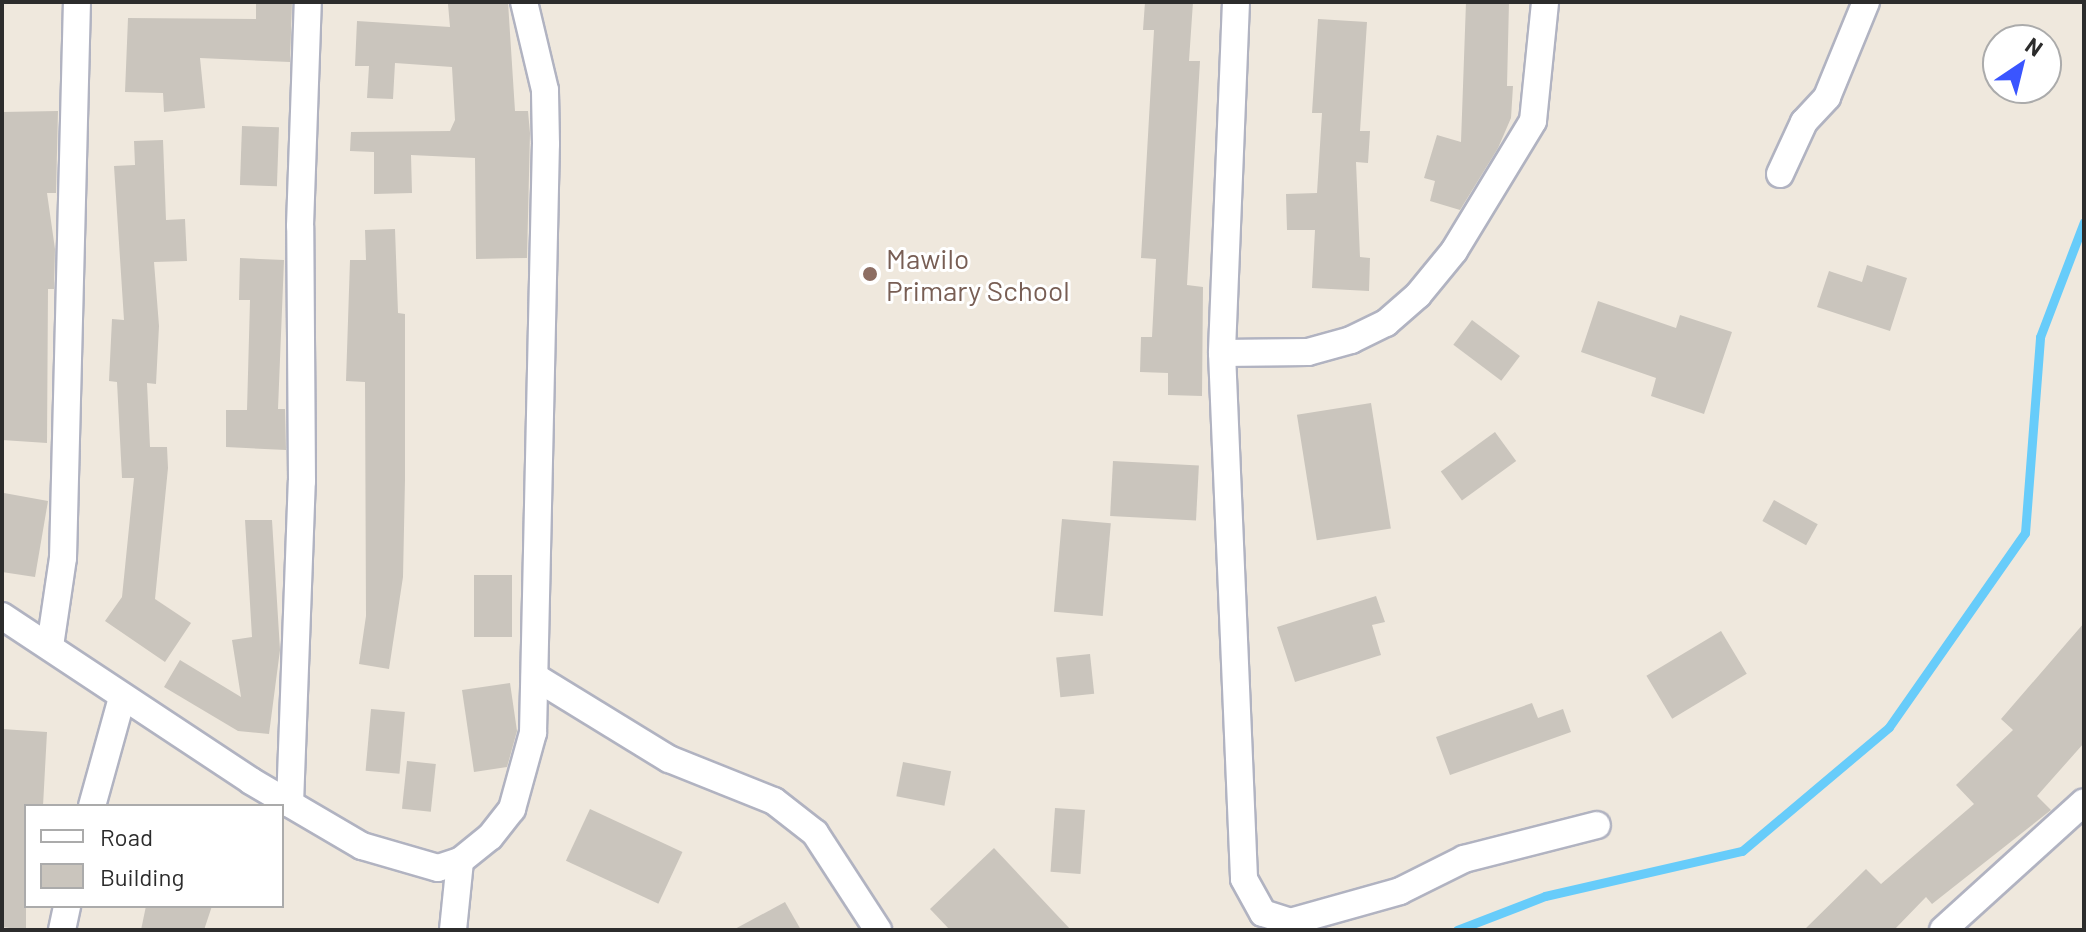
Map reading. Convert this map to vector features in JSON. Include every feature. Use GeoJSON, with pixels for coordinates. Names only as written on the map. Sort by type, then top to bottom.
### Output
{"type":"FeatureCollection","features":[{"type":"Feature","properties":{"kind":"street"},"geometry":{"type":"LineString","coordinates":[[50,646],[63,558],[77,2]]}},
{"type":"Feature","properties":{"kind":"street"},"geometry":{"type":"LineString","coordinates":[[290,804],[302,481],[300,226],[308,2]]}},
{"type":"Feature","properties":{"kind":"street"},"geometry":{"type":"LineString","coordinates":[[2,616],[122,698],[362,846],[404,861],[438,868],[460,861],[512,809],[533,733],[546,144],[545,90],[524,2]]}},
{"type":"Feature","properties":{"kind":"street"},"geometry":{"type":"LineString","coordinates":[[1236,2],[1222,353],[1244,879],[1263,913],[1290,922],[1400,891],[1464,859],[1597,825]]}},
{"type":"Feature","properties":{"kind":"street"},"geometry":{"type":"LineString","coordinates":[[1222,353],[1308,352],[1351,340],[1386,323],[1418,295],[1454,251],[1533,121],[1545,2]]}},
{"type":"Feature","properties":{"kind":"street"},"geometry":{"type":"LineString","coordinates":[[1780,174],[1804,122],[1827,97],[1866,2]]}},
{"type":"Feature","properties":{"kind":"street"},"geometry":{"type":"LineString","coordinates":[[535,677],[669,759],[774,801],[815,833],[878,930]]}},
{"type":"Feature","properties":{"kind":"street"},"geometry":{"type":"LineString","coordinates":[[93,804],[122,698]]}},
{"type":"Feature","properties":{"kind":"street"},"geometry":{"type":"LineString","coordinates":[[1943,930],[2084,802]]}},
{"type":"Feature","properties":{"kind":"street"},"geometry":{"type":"LineString","coordinates":[[453,930],[460,861]]}},
{"type":"Feature","properties":{"kind":"street"},"geometry":{"type":"LineString","coordinates":[[62,930],[67,908]]}},
{"type":"Feature","properties":{"kind":"building"},"geometry":{"type":"Polygon","coordinates":[[[256,2],[292,2],[290,62],[200,58],[205,108],[164,112],[163,93],[125,92],[128,18],[256,19],[256,2]]]}},
{"type":"Feature","properties":{"kind":"building"},"geometry":{"type":"Polygon","coordinates":[[[508,2],[515,111],[528,111],[530,133],[527,258],[476,259],[475,158],[411,155],[412,193],[374,194],[374,152],[350,151],[351,132],[450,131],[455,120],[452,67],[395,63],[393,99],[367,98],[369,66],[355,66],[357,21],[450,27],[448,4],[508,2]]]}},
{"type":"Feature","properties":{"kind":"building"},"geometry":{"type":"Polygon","coordinates":[[[1145,2],[1193,2],[1189,61],[1200,61],[1187,285],[1203,287],[1202,396],[1168,395],[1168,373],[1140,372],[1141,337],[1152,337],[1156,259],[1141,258],[1154,30],[1143,30],[1145,2]]]}},
{"type":"Feature","properties":{"kind":"building"},"geometry":{"type":"Polygon","coordinates":[[[1466,2],[1509,2],[1507,86],[1513,86],[1511,118],[1498,148],[1460,210],[1430,201],[1435,181],[1424,178],[1437,135],[1461,142],[1466,2]]]}},
{"type":"Feature","properties":{"kind":"building"},"geometry":{"type":"Polygon","coordinates":[[[1318,19],[1367,22],[1360,131],[1370,131],[1368,163],[1356,162],[1360,257],[1370,258],[1369,291],[1312,288],[1315,230],[1287,230],[1286,194],[1317,193],[1322,113],[1312,113],[1318,19]]]}},
{"type":"Feature","properties":{"kind":"building"},"geometry":{"type":"Polygon","coordinates":[[[58,111],[56,193],[47,193],[55,249],[54,289],[48,289],[47,443],[2,440],[2,112],[58,111]]]}},
{"type":"Feature","properties":{"kind":"building"},"geometry":{"type":"Polygon","coordinates":[[[242,126],[279,127],[277,186],[240,185],[242,126]]]}},
{"type":"Feature","properties":{"kind":"building"},"geometry":{"type":"Polygon","coordinates":[[[163,140],[166,220],[185,219],[187,261],[154,262],[159,326],[156,384],[147,383],[150,447],[167,447],[168,468],[155,599],[191,623],[165,662],[105,621],[122,597],[134,478],[122,478],[117,382],[109,381],[112,319],[124,320],[114,166],[135,165],[134,141],[163,140]]]}},
{"type":"Feature","properties":{"kind":"building"},"geometry":{"type":"Polygon","coordinates":[[[395,229],[398,313],[405,314],[405,480],[403,577],[389,669],[359,664],[366,616],[365,382],[346,381],[350,260],[366,260],[365,230],[395,229]]]}},
{"type":"Feature","properties":{"kind":"building"},"geometry":{"type":"Polygon","coordinates":[[[240,258],[284,260],[278,409],[285,409],[286,450],[226,447],[226,410],[247,410],[250,300],[239,300],[240,258]]]}},
{"type":"Feature","properties":{"kind":"building"},"geometry":{"type":"Polygon","coordinates":[[[1867,265],[1907,278],[1890,331],[1817,307],[1829,271],[1862,282],[1867,265]]]}},
{"type":"Feature","properties":{"kind":"building"},"geometry":{"type":"Polygon","coordinates":[[[1598,301],[1676,328],[1680,315],[1732,332],[1704,414],[1651,396],[1656,378],[1581,352],[1598,301]]]}},
{"type":"Feature","properties":{"kind":"building"},"geometry":{"type":"Polygon","coordinates":[[[1472,320],[1520,356],[1501,381],[1453,345],[1472,320]]]}},
{"type":"Feature","properties":{"kind":"building"},"geometry":{"type":"Polygon","coordinates":[[[1371,403],[1391,528],[1317,540],[1297,415],[1371,403]]]}},
{"type":"Feature","properties":{"kind":"building"},"geometry":{"type":"Polygon","coordinates":[[[1495,432],[1516,461],[1462,501],[1441,471],[1495,432]]]}},
{"type":"Feature","properties":{"kind":"building"},"geometry":{"type":"Polygon","coordinates":[[[1113,461],[1199,466],[1196,520],[1110,516],[1113,461]]]}},
{"type":"Feature","properties":{"kind":"building"},"geometry":{"type":"Polygon","coordinates":[[[4,493],[48,501],[35,577],[2,572],[4,493]]]}},
{"type":"Feature","properties":{"kind":"building"},"geometry":{"type":"Polygon","coordinates":[[[1774,500],[1818,524],[1806,545],[1762,521],[1774,500]]]}},
{"type":"Feature","properties":{"kind":"building"},"geometry":{"type":"Polygon","coordinates":[[[1062,519],[1111,523],[1103,616],[1054,612],[1062,519]]]}},
{"type":"Feature","properties":{"kind":"building"},"geometry":{"type":"Polygon","coordinates":[[[245,520],[272,520],[280,650],[269,734],[238,731],[164,687],[180,660],[241,697],[232,640],[252,637],[245,520]]]}},
{"type":"Feature","properties":{"kind":"building"},"geometry":{"type":"Polygon","coordinates":[[[474,575],[512,575],[512,637],[474,637],[474,575]]]}},
{"type":"Feature","properties":{"kind":"building"},"geometry":{"type":"Polygon","coordinates":[[[1376,596],[1385,622],[1372,625],[1381,655],[1295,682],[1277,627],[1376,596]]]}},
{"type":"Feature","properties":{"kind":"building"},"geometry":{"type":"Polygon","coordinates":[[[2084,623],[2084,743],[2037,796],[2051,810],[1932,904],[1926,897],[1894,930],[1804,930],[1866,869],[1881,884],[1974,804],[1956,785],[2013,730],[2001,719],[2084,623]]]}},
{"type":"Feature","properties":{"kind":"building"},"geometry":{"type":"Polygon","coordinates":[[[1721,631],[1747,674],[1672,719],[1646,676],[1721,631]]]}},
{"type":"Feature","properties":{"kind":"building"},"geometry":{"type":"Polygon","coordinates":[[[1090,654],[1094,694],[1060,697],[1056,658],[1090,654]]]}},
{"type":"Feature","properties":{"kind":"building"},"geometry":{"type":"Polygon","coordinates":[[[510,683],[517,731],[507,767],[474,772],[462,690],[510,683]]]}},
{"type":"Feature","properties":{"kind":"building"},"geometry":{"type":"Polygon","coordinates":[[[1532,703],[1538,718],[1563,709],[1571,732],[1450,775],[1436,737],[1532,703]]]}},
{"type":"Feature","properties":{"kind":"building"},"geometry":{"type":"Polygon","coordinates":[[[371,709],[405,712],[399,774],[366,771],[371,709]]]}},
{"type":"Feature","properties":{"kind":"building"},"geometry":{"type":"Polygon","coordinates":[[[2,729],[47,732],[43,804],[24,804],[26,930],[2,927],[2,729]]]}},
{"type":"Feature","properties":{"kind":"building"},"geometry":{"type":"Polygon","coordinates":[[[407,761],[436,764],[431,812],[402,809],[407,761]]]}},
{"type":"Feature","properties":{"kind":"building"},"geometry":{"type":"Polygon","coordinates":[[[903,762],[951,771],[944,806],[896,796],[903,762]]]}},
{"type":"Feature","properties":{"kind":"building"},"geometry":{"type":"Polygon","coordinates":[[[1055,808],[1085,810],[1080,874],[1051,872],[1055,808]]]}},
{"type":"Feature","properties":{"kind":"building"},"geometry":{"type":"Polygon","coordinates":[[[590,809],[682,852],[658,904],[566,861],[590,809]]]}},
{"type":"Feature","properties":{"kind":"building"},"geometry":{"type":"Polygon","coordinates":[[[994,848],[1071,930],[950,930],[930,909],[994,848]]]}},
{"type":"Feature","properties":{"kind":"building"},"geometry":{"type":"Polygon","coordinates":[[[785,902],[801,930],[733,930],[785,902]]]}},
{"type":"Feature","properties":{"kind":"building"},"geometry":{"type":"Polygon","coordinates":[[[146,908],[211,908],[204,930],[141,930],[146,908]]]}},
{"type":"Feature","properties":{"kind":"waterway"},"geometry":{"type":"LineString","coordinates":[[1457,930],[1545,896],[1742,851],[1889,727],[2025,533],[2040,337],[2084,222]]}},
{"type":"Feature","properties":{"kind":"place","name":"Mawilo Primary School"},"geometry":{"type":"Point","coordinates":[870,274]}}]}
